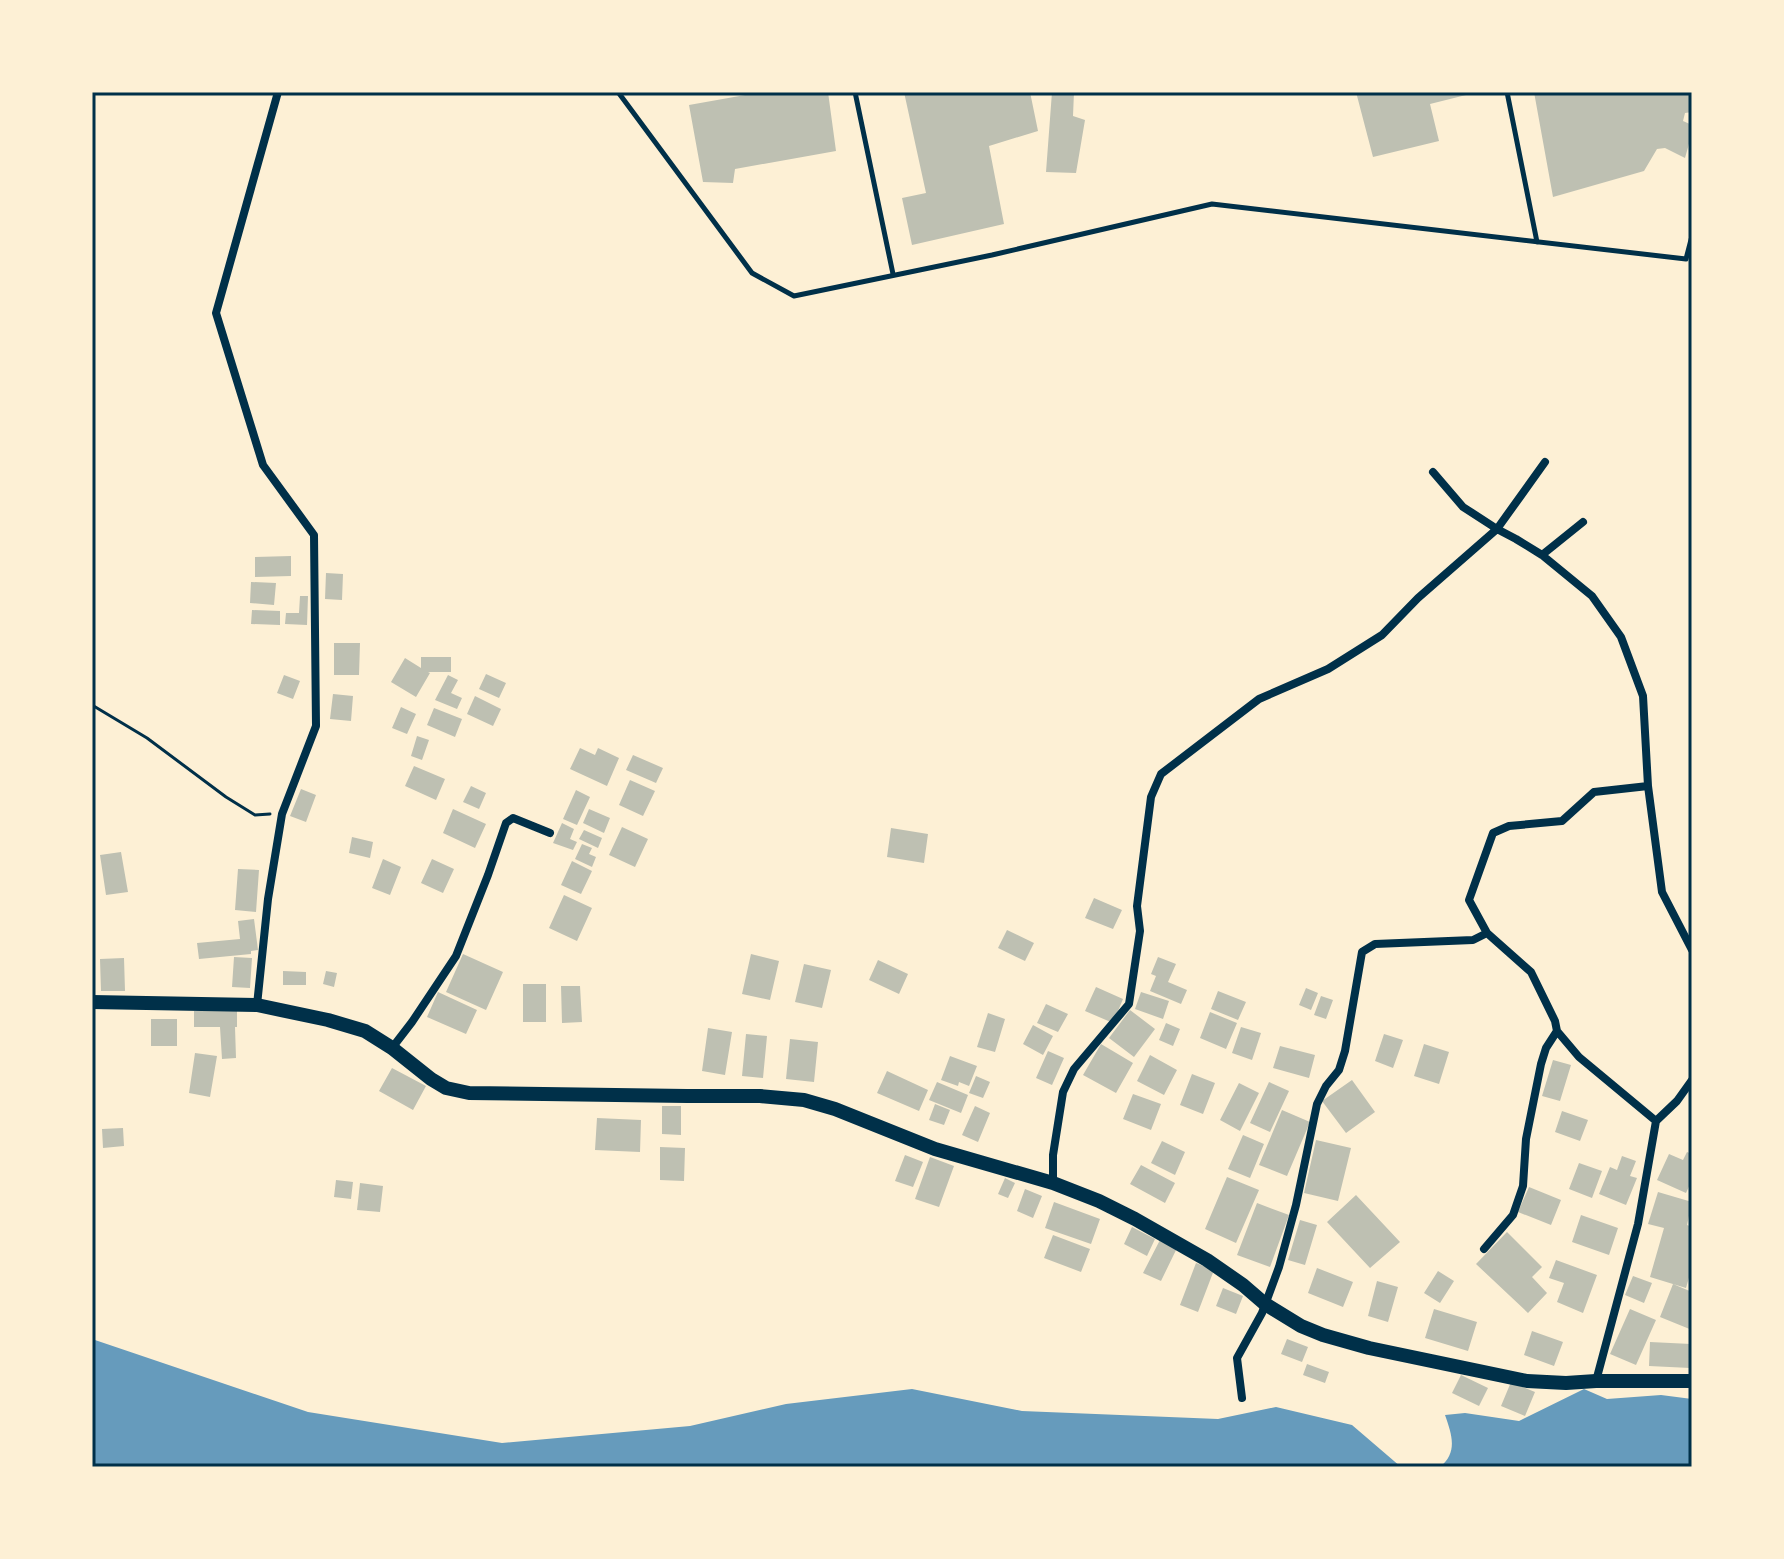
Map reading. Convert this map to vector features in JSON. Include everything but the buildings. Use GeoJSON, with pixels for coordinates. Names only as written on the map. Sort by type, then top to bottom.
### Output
{"type":"FeatureCollection","features":[{"type":"Feature","properties":{"kind":"main road"},"geometry":{"type":"LineString","coordinates":[[92,1002],[257,1005],[328,1020],[365,1031],[446,1088],[469,1093],[760,1096],[804,1100],[835,1109],[935,1149],[1053,1183],[1099,1201],[1207,1260],[1265,1304],[1312,1331],[1369,1348],[1527,1381],[1692,1381]]}},
{"type":"Feature","properties":{"kind":"street"},"geometry":{"type":"LineString","coordinates":[[257,1005],[268,899],[282,814],[316,726],[314,535],[263,465],[216,313],[278,92]]}},
{"type":"Feature","properties":{"kind":"street"},"geometry":{"type":"LineString","coordinates":[[1053,1183],[1053,1155],[1063,1092],[1074,1069],[1129,1004],[1140,931],[1137,906],[1151,797],[1161,774],[1259,699],[1328,669],[1382,635],[1418,598],[1497,529],[1545,462]]}},
{"type":"Feature","properties":{"kind":"street"},"geometry":{"type":"LineString","coordinates":[[1433,472],[1463,507],[1542,555],[1592,596],[1621,637],[1643,696],[1648,786],[1662,892],[1692,950]]}},
{"type":"Feature","properties":{"kind":"street"},"geometry":{"type":"LineString","coordinates":[[1542,555],[1583,522]]}},
{"type":"Feature","properties":{"kind":"street"},"geometry":{"type":"LineString","coordinates":[[1648,786],[1594,792],[1562,821],[1509,826],[1493,833],[1469,900],[1487,933],[1531,972],[1557,1031],[1579,1057],[1656,1121]]}},
{"type":"Feature","properties":{"kind":"street"},"geometry":{"type":"LineString","coordinates":[[392,1048],[456,956],[506,823],[513,818],[550,833]]}},
{"type":"Feature","properties":{"kind":"street"},"geometry":{"type":"LineString","coordinates":[[1242,1398],[1237,1358],[1262,1313],[1279,1267],[1317,1104],[1339,1070],[1345,1051],[1362,952],[1375,944],[1473,940],[1487,933]]}},
{"type":"Feature","properties":{"kind":"street"},"geometry":{"type":"LineString","coordinates":[[1484,1249],[1513,1215],[1523,1186],[1526,1139],[1541,1064],[1546,1048],[1557,1031]]}},
{"type":"Feature","properties":{"kind":"street"},"geometry":{"type":"LineString","coordinates":[[1596,1381],[1638,1224],[1656,1121],[1677,1101],[1692,1080]]}},
{"type":"Feature","properties":{"kind":"lane"},"geometry":{"type":"LineString","coordinates":[[618,92],[752,273],[794,296],[992,255],[1212,204],[1686,259],[1692,236]]}},
{"type":"Feature","properties":{"kind":"lane"},"geometry":{"type":"LineString","coordinates":[[855,92],[893,274]]}},
{"type":"Feature","properties":{"kind":"lane"},"geometry":{"type":"LineString","coordinates":[[1507,92],[1537,242]]}},
{"type":"Feature","properties":{"kind":"path"},"geometry":{"type":"LineString","coordinates":[[92,705],[147,738],[255,815],[282,814]]}},
{"type":"Feature","properties":{"kind":"water"},"geometry":{"type":"Polygon","coordinates":[[[92,1339],[308,1412],[502,1443],[690,1426],[786,1404],[912,1389],[1022,1411],[1218,1419],[1276,1407],[1352,1425],[1401,1467],[92,1467],[92,1339]]]}},
{"type":"Feature","properties":{"kind":"water"},"geometry":{"type":"Polygon","coordinates":[[[1584,1389],[1607,1399],[1661,1395],[1692,1399],[1692,1467],[1440,1467],[1451,1449],[1445,1415],[1465,1413],[1519,1421],[1584,1389]]]}}]}
